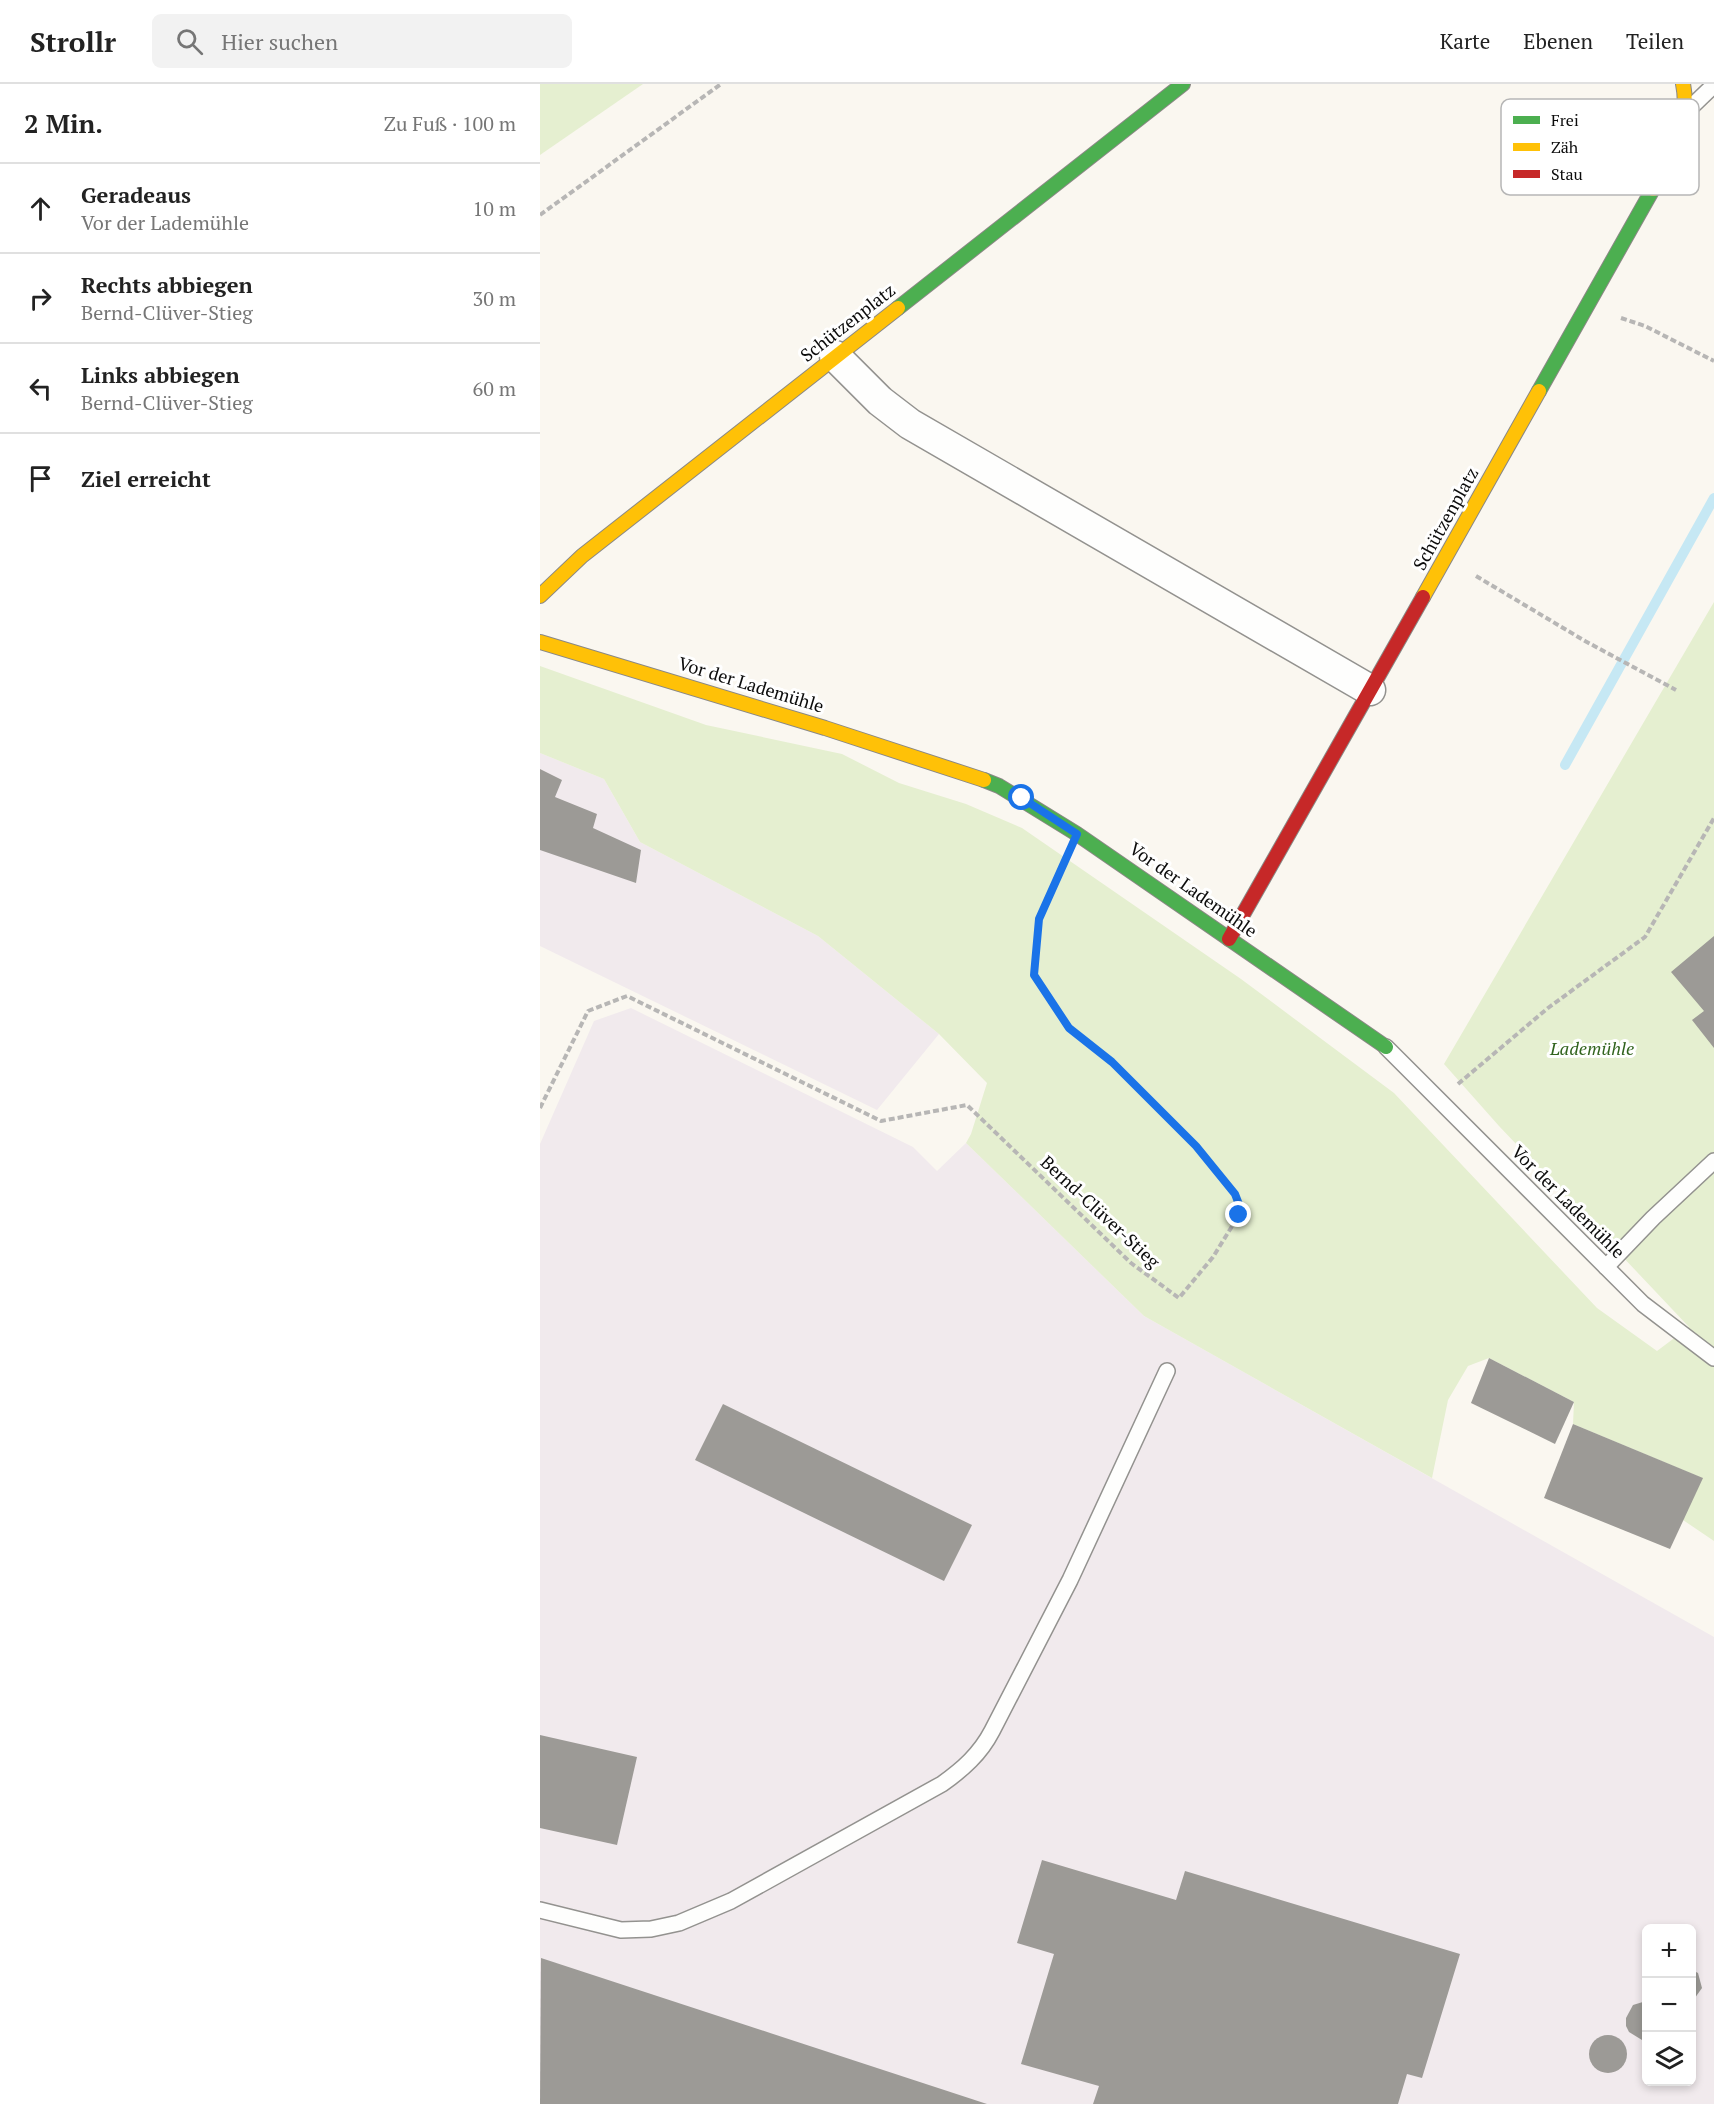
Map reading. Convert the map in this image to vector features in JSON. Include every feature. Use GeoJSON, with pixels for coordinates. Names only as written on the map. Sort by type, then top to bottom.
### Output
{"type":"FeatureCollection","features":[{"type":"Feature","properties":{"kind":"street","name":"Schützenplatz"},"geometry":{"type":"LineString","coordinates":[[540,596],[582,556],[1183,84]]}},
{"type":"Feature","properties":{"kind":"street"},"geometry":{"type":"LineString","coordinates":[[1683,84],[1687,99]]}},
{"type":"Feature","properties":{"kind":"street","name":"Schützenplatz"},"geometry":{"type":"LineString","coordinates":[[1229,939],[1650,195]]}},
{"type":"Feature","properties":{"kind":"street"},"geometry":{"type":"LineString","coordinates":[[835,356],[880,401],[910,424],[1370,690]]}},
{"type":"Feature","properties":{"kind":"street","name":"Vor der Lademühle"},"geometry":{"type":"LineString","coordinates":[[540,642],[825,728],[973,775],[999,786],[1022,798],[1077,834],[1386,1047]]}},
{"type":"Feature","properties":{"kind":"lane"},"geometry":{"type":"LineString","coordinates":[[1699,100],[1714,86]]}},
{"type":"Feature","properties":{"kind":"lane","name":"Vor der Lademühle"},"geometry":{"type":"LineString","coordinates":[[1386,1047],[1642,1304],[1714,1358]]}},
{"type":"Feature","properties":{"kind":"lane"},"geometry":{"type":"LineString","coordinates":[[1606,1267],[1653,1218],[1714,1161]]}},
{"type":"Feature","properties":{"kind":"lane"},"geometry":{"type":"LineString","coordinates":[[540,1910],[621,1930],[651,1929],[679,1923],[730,1901],[942,1784],[958,1772],[985,1743],[1002,1711],[1070,1580],[1167,1371]]}},
{"type":"Feature","properties":{"kind":"path"},"geometry":{"type":"LineString","coordinates":[[540,215],[721,84]]}},
{"type":"Feature","properties":{"kind":"path"},"geometry":{"type":"LineString","coordinates":[[1585,308],[1644,327],[1714,361]]}},
{"type":"Feature","properties":{"kind":"path"},"geometry":{"type":"LineString","coordinates":[[1445,557],[1585,641],[1676,690]]}},
{"type":"Feature","properties":{"kind":"path"},"geometry":{"type":"LineString","coordinates":[[1439,1100],[1548,1008],[1645,937],[1714,818]]}},
{"type":"Feature","properties":{"kind":"path","name":"Bernd-Clüver-Stieg"},"geometry":{"type":"LineString","coordinates":[[540,1108],[588,1011],[627,996],[881,1121],[967,1105],[1131,1263],[1179,1298],[1214,1257],[1239,1215],[1240,1207],[1235,1194],[1196,1146],[1112,1062],[1069,1028],[1034,975],[1039,919],[1077,834]]}},
{"type":"Feature","properties":{"kind":"shaded area"},"geometry":{"type":"Polygon","coordinates":[[[540,753],[604,779],[640,842],[818,936],[939,1034],[877,1110],[540,946],[540,753]]]}},
{"type":"Feature","properties":{"kind":"shaded area"},"geometry":{"type":"Polygon","coordinates":[[[631,1008],[913,1147],[937,1171],[966,1143],[1144,1316],[1714,1637],[1714,2104],[540,2104],[540,1144],[594,1021],[631,1008]]]}},
{"type":"Feature","properties":{"kind":"green space"},"geometry":{"type":"Polygon","coordinates":[[[540,84],[643,84],[540,155],[540,84]]]}},
{"type":"Feature","properties":{"kind":"green space","name":"Lademühle"},"geometry":{"type":"Polygon","coordinates":[[[1714,602],[1714,1541],[1683,1520],[1702,1478],[1573,1424],[1574,1402],[1489,1358],[1468,1366],[1448,1400],[1432,1478],[1144,1316],[966,1143],[987,1083],[939,1034],[818,936],[640,842],[604,779],[540,753],[540,666],[706,725],[842,754],[899,783],[966,804],[1022,828],[1241,979],[1394,1093],[1597,1308],[1657,1351],[1689,1327],[1499,1126],[1444,1064],[1714,602]]]}},
{"type":"Feature","properties":{"kind":"building"},"geometry":{"type":"Polygon","coordinates":[[[540,769],[562,780],[555,797],[597,814],[593,828],[641,850],[636,883],[540,850],[540,769]]]}},
{"type":"Feature","properties":{"kind":"building"},"geometry":{"type":"Polygon","coordinates":[[[1714,936],[1714,1048],[1692,1020],[1704,1011],[1671,972],[1714,936]]]}},
{"type":"Feature","properties":{"kind":"building"},"geometry":{"type":"Polygon","coordinates":[[[1489,1358],[1574,1402],[1555,1444],[1471,1403],[1489,1358]]]}},
{"type":"Feature","properties":{"kind":"building"},"geometry":{"type":"Polygon","coordinates":[[[723,1404],[972,1525],[944,1581],[695,1460],[723,1404]]]}},
{"type":"Feature","properties":{"kind":"building"},"geometry":{"type":"Polygon","coordinates":[[[1573,1424],[1703,1478],[1670,1549],[1544,1498],[1573,1424]]]}},
{"type":"Feature","properties":{"kind":"building"},"geometry":{"type":"Polygon","coordinates":[[[540,1735],[637,1757],[617,1845],[540,1828],[540,1735]]]}},
{"type":"Feature","properties":{"kind":"building"},"geometry":{"type":"Polygon","coordinates":[[[1042,1860],[1176,1900],[1185,1871],[1460,1954],[1422,2078],[1407,2074],[1398,2104],[1093,2104],[1099,2086],[1021,2064],[1054,1954],[1017,1943],[1042,1860]]]}},
{"type":"Feature","properties":{"kind":"building"},"geometry":{"type":"Polygon","coordinates":[[[541,1958],[987,2104],[540,2104],[541,1958]]]}},
{"type":"Feature","properties":{"kind":"building"},"geometry":{"type":"Polygon","coordinates":[[[1696,1972],[1698,1973],[1702,1988],[1696,1996],[1696,1972]]]}},
{"type":"Feature","properties":{"kind":"building"},"geometry":{"type":"Polygon","coordinates":[[[1642,2002],[1642,2040],[1629,2032],[1626,2026],[1626,2018],[1633,2005],[1642,2002]]]}},
{"type":"Feature","properties":{"kind":"building"},"geometry":{"type":"Polygon","coordinates":[[[1608,2035],[1621,2041],[1627,2054],[1621,2067],[1608,2073],[1595,2067],[1589,2054],[1595,2041],[1608,2035]]]}},
{"type":"Feature","properties":{"kind":"waterway"},"geometry":{"type":"LineString","coordinates":[[1565,765],[1714,498]]}},
{"type":"Feature","properties":{"kind":"traffic: fast"},"geometry":{"type":"LineString","coordinates":[[898,308],[1183,84]]}},
{"type":"Feature","properties":{"kind":"traffic: fast"},"geometry":{"type":"LineString","coordinates":[[1539,391],[1650,195]]}},
{"type":"Feature","properties":{"kind":"traffic: fast"},"geometry":{"type":"LineString","coordinates":[[984,780],[999,786],[1077,834],[1386,1047]]}},
{"type":"Feature","properties":{"kind":"traffic: slow"},"geometry":{"type":"LineString","coordinates":[[1683,84],[1685,99]]}},
{"type":"Feature","properties":{"kind":"traffic: slow"},"geometry":{"type":"LineString","coordinates":[[540,596],[582,556],[898,308]]}},
{"type":"Feature","properties":{"kind":"traffic: slow"},"geometry":{"type":"LineString","coordinates":[[1423,597],[1539,391]]}},
{"type":"Feature","properties":{"kind":"traffic: slow"},"geometry":{"type":"LineString","coordinates":[[540,642],[825,728],[984,780]]}},
{"type":"Feature","properties":{"kind":"traffic: jam"},"geometry":{"type":"LineString","coordinates":[[1229,939],[1423,597]]}},
{"type":"Feature","properties":{"kind":"route"},"geometry":{"type":"LineString","coordinates":[[1022,798],[1077,834],[1039,919],[1034,975],[1069,1028],[1112,1062],[1196,1146],[1235,1194],[1239,1201],[1239,1215]]}}]}
